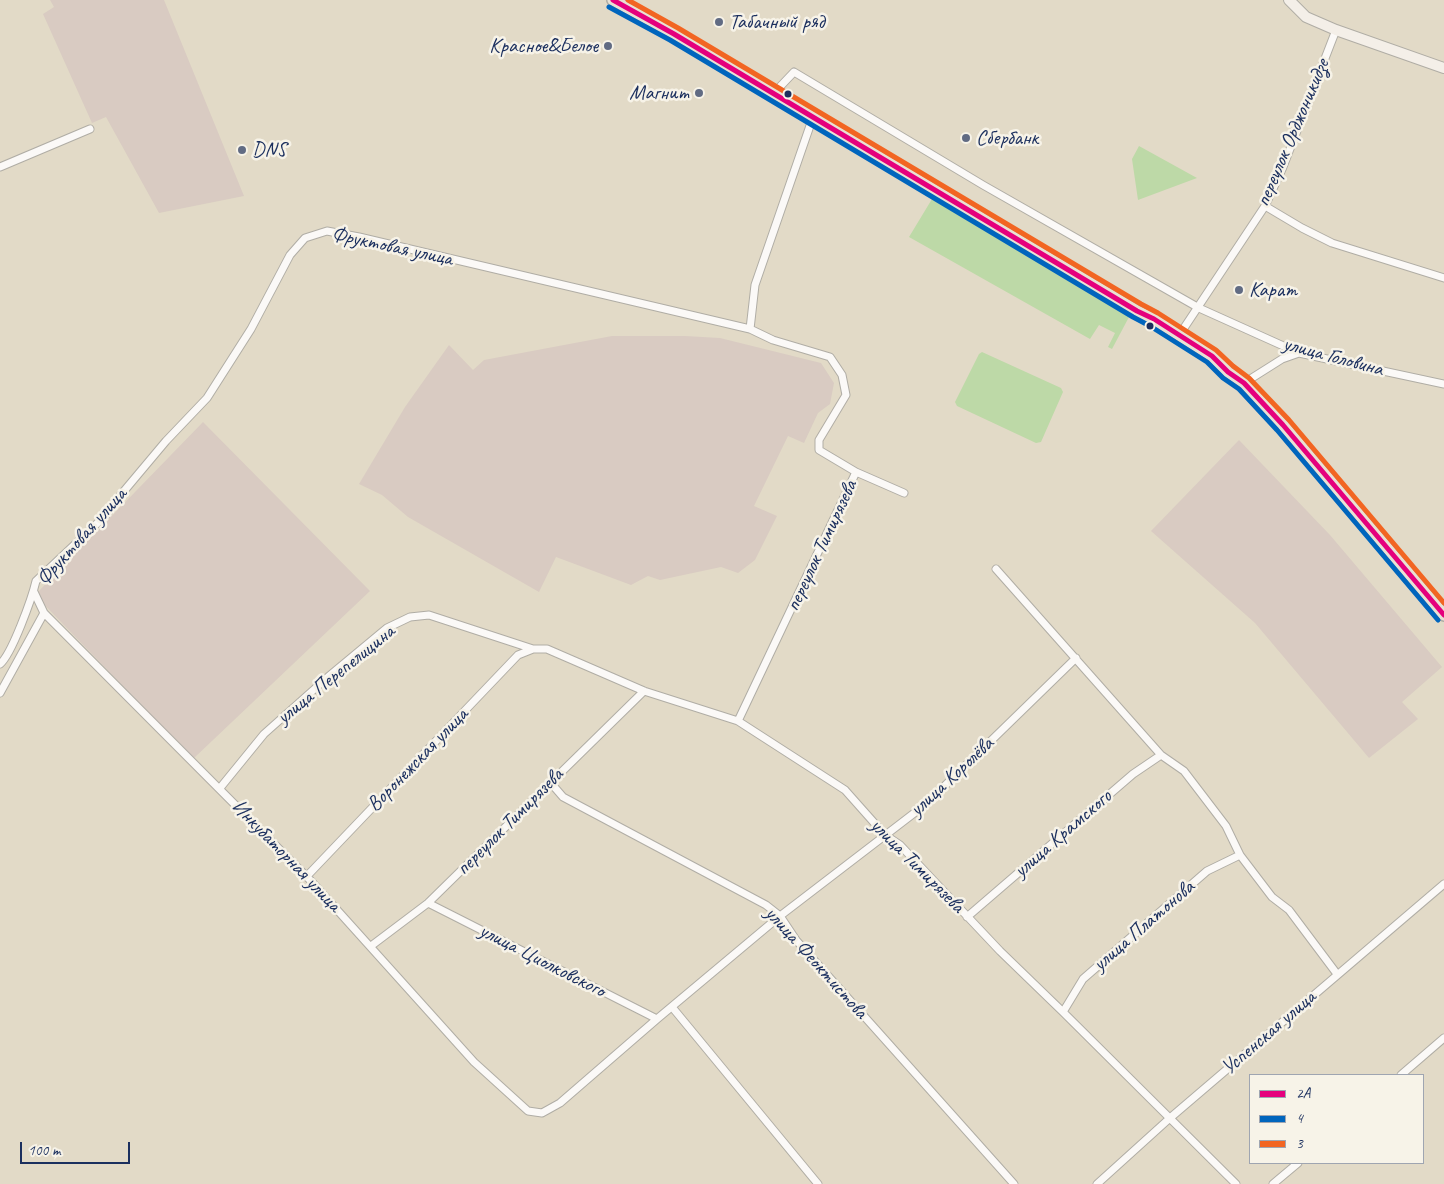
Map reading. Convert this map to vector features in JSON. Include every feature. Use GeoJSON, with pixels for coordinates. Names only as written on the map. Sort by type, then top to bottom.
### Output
{"type":"FeatureCollection","features":[{"type":"Feature","properties":{"kind":"main road"},"geometry":{"type":"LineString","coordinates":[[613,0],[674,34],[1180,334],[1212,356],[1228,372],[1244,383],[1283,425],[1444,615]]}},
{"type":"Feature","properties":{"kind":"main road"},"geometry":{"type":"LineString","coordinates":[[1288,0],[1306,16],[1336,30],[1444,68]]}},
{"type":"Feature","properties":{"kind":"street","name":"переулок Орджоникидзе"},"geometry":{"type":"LineString","coordinates":[[1180,334],[1265,206],[1284,167],[1336,30]]}},
{"type":"Feature","properties":{"kind":"street","name":"улица Головина"},"geometry":{"type":"LineString","coordinates":[[774,93],[794,72],[983,185],[1199,308],[1299,353],[1444,384]]}},
{"type":"Feature","properties":{"kind":"street"},"geometry":{"type":"LineString","coordinates":[[750,329],[755,285],[813,117]]}},
{"type":"Feature","properties":{"kind":"street"},"geometry":{"type":"LineString","coordinates":[[0,167],[90,129]]}},
{"type":"Feature","properties":{"kind":"street"},"geometry":{"type":"LineString","coordinates":[[1265,206],[1332,243],[1444,278]]}},
{"type":"Feature","properties":{"kind":"street","name":"Фруктовая улица"},"geometry":{"type":"LineString","coordinates":[[0,664],[9,652],[34,592],[36,581],[106,515],[166,441],[207,398],[251,329],[290,255],[305,238],[327,232],[359,237],[750,329]]}},
{"type":"Feature","properties":{"kind":"street","name":"переулок Тимирязева"},"geometry":{"type":"LineString","coordinates":[[738,722],[856,472],[818,450],[819,440],[846,395],[842,375],[830,357],[774,340],[750,329]]}},
{"type":"Feature","properties":{"kind":"street"},"geometry":{"type":"LineString","coordinates":[[1244,383],[1282,358],[1299,353]]}},
{"type":"Feature","properties":{"kind":"street"},"geometry":{"type":"LineString","coordinates":[[856,472],[904,493]]}},
{"type":"Feature","properties":{"kind":"street"},"geometry":{"type":"LineString","coordinates":[[996,569],[1161,755],[1184,771],[1226,826],[1240,855],[1272,897],[1288,910],[1337,974]]}},
{"type":"Feature","properties":{"kind":"street","name":"Инкубаторная улица"},"geometry":{"type":"LineString","coordinates":[[34,592],[44,613],[306,876],[474,1062],[528,1111],[542,1113]]}},
{"type":"Feature","properties":{"kind":"street"},"geometry":{"type":"LineString","coordinates":[[0,693],[44,613]]}},
{"type":"Feature","properties":{"kind":"street","name":"улица Перепелицина"},"geometry":{"type":"LineString","coordinates":[[220,788],[264,734],[387,628],[410,617],[429,615],[533,649]]}},
{"type":"Feature","properties":{"kind":"street","name":"улица Тимирязева"},"geometry":{"type":"LineString","coordinates":[[533,649],[547,649],[644,691],[738,722],[845,790],[885,835],[900,845],[1000,951],[1064,1012],[1236,1184]]}},
{"type":"Feature","properties":{"kind":"street","name":"Воронежская улица"},"geometry":{"type":"LineString","coordinates":[[306,876],[518,655],[533,649]]}},
{"type":"Feature","properties":{"kind":"street","name":"улица Королёва"},"geometry":{"type":"LineString","coordinates":[[542,1113],[560,1103],[656,1019],[780,916],[926,804],[1076,658]]}},
{"type":"Feature","properties":{"kind":"street","name":"переулок Тимирязева"},"geometry":{"type":"LineString","coordinates":[[371,946],[428,903],[644,691]]}},
{"type":"Feature","properties":{"kind":"street","name":"улица Крамского"},"geometry":{"type":"LineString","coordinates":[[968,917],[1133,774],[1161,755]]}},
{"type":"Feature","properties":{"kind":"street","name":"улица Феоктистова"},"geometry":{"type":"LineString","coordinates":[[550,782],[564,798],[766,905],[780,916],[796,940],[1014,1184]]}},
{"type":"Feature","properties":{"kind":"street","name":"улица Платонова"},"geometry":{"type":"LineString","coordinates":[[1064,1012],[1083,979],[1207,871],[1240,855]]}},
{"type":"Feature","properties":{"kind":"street","name":"Успенская улица"},"geometry":{"type":"LineString","coordinates":[[1097,1184],[1170,1118],[1444,884]]}},
{"type":"Feature","properties":{"kind":"street","name":"улица Циолковского"},"geometry":{"type":"LineString","coordinates":[[428,903],[656,1019]]}},
{"type":"Feature","properties":{"kind":"street"},"geometry":{"type":"LineString","coordinates":[[672,1007],[818,1184]]}},
{"type":"Feature","properties":{"kind":"street"},"geometry":{"type":"LineString","coordinates":[[1402,1074],[1444,1038]]}},
{"type":"Feature","properties":{"kind":"street"},"geometry":{"type":"LineString","coordinates":[[1273,1184],[1297,1164]]}},
{"type":"Feature","properties":{"kind":"shaded area"},"geometry":{"type":"Polygon","coordinates":[[[50,0],[164,0],[244,196],[159,213],[106,117],[92,123],[43,14],[54,7],[50,0]]]}},
{"type":"Feature","properties":{"kind":"shaded area"},"geometry":{"type":"Polygon","coordinates":[[[612,336],[720,338],[821,363],[834,383],[830,404],[818,413],[804,443],[788,436],[754,506],[777,516],[755,560],[738,573],[721,567],[660,580],[648,576],[631,585],[556,557],[539,592],[408,517],[382,495],[359,484],[405,407],[449,345],[473,370],[484,360],[612,336]]]}},
{"type":"Feature","properties":{"kind":"shaded area"},"geometry":{"type":"Polygon","coordinates":[[[203,422],[370,591],[193,759],[35,595],[203,422]]]}},
{"type":"Feature","properties":{"kind":"shaded area"},"geometry":{"type":"Polygon","coordinates":[[[1239,440],[1330,535],[1442,667],[1402,702],[1418,719],[1369,758],[1255,623],[1151,531],[1239,440]]]}},
{"type":"Feature","properties":{"kind":"green space"},"geometry":{"type":"Polygon","coordinates":[[[1139,146],[1197,178],[1138,200],[1132,159],[1139,146]]]}},
{"type":"Feature","properties":{"kind":"green space"},"geometry":{"type":"Polygon","coordinates":[[[932,199],[1129,317],[1112,349],[1108,347],[1115,333],[1099,325],[1090,339],[909,237],[932,199]]]}},
{"type":"Feature","properties":{"kind":"green space"},"geometry":{"type":"Polygon","coordinates":[[[982,352],[1061,388],[1063,392],[1041,442],[1036,443],[957,406],[955,402],[979,354],[982,352]]]}},
{"type":"Feature","properties":{"kind":"transit line","name":"2А"},"geometry":{"type":"LineString","coordinates":[[613,0],[674,34],[1137,311],[1154,319],[1212,356],[1228,372],[1244,383],[1283,425],[1444,615]]}},
{"type":"Feature","properties":{"kind":"transit line","name":"3"},"geometry":{"type":"LineString","coordinates":[[628,0],[1158,313],[1216,350],[1249,378],[1289,420],[1444,603]]}},
{"type":"Feature","properties":{"kind":"transit line","name":"4"},"geometry":{"type":"LineString","coordinates":[[609,7],[670,40],[1150,326],[1207,362],[1223,378],[1239,389],[1277,430],[1438,620]]}},
{"type":"Feature","properties":{"kind":"place","name":"Табачный ряд"},"geometry":{"type":"Point","coordinates":[719,22]}},
{"type":"Feature","properties":{"kind":"place","name":"Красное&Белое"},"geometry":{"type":"Point","coordinates":[608,46]}},
{"type":"Feature","properties":{"kind":"place","name":"Магнит"},"geometry":{"type":"Point","coordinates":[699,93]}},
{"type":"Feature","properties":{"kind":"place","name":"Сбербанк"},"geometry":{"type":"Point","coordinates":[966,138]}},
{"type":"Feature","properties":{"kind":"place","name":"DNS"},"geometry":{"type":"Point","coordinates":[242,150]}},
{"type":"Feature","properties":{"kind":"place","name":"Карат"},"geometry":{"type":"Point","coordinates":[1239,290]}}]}
